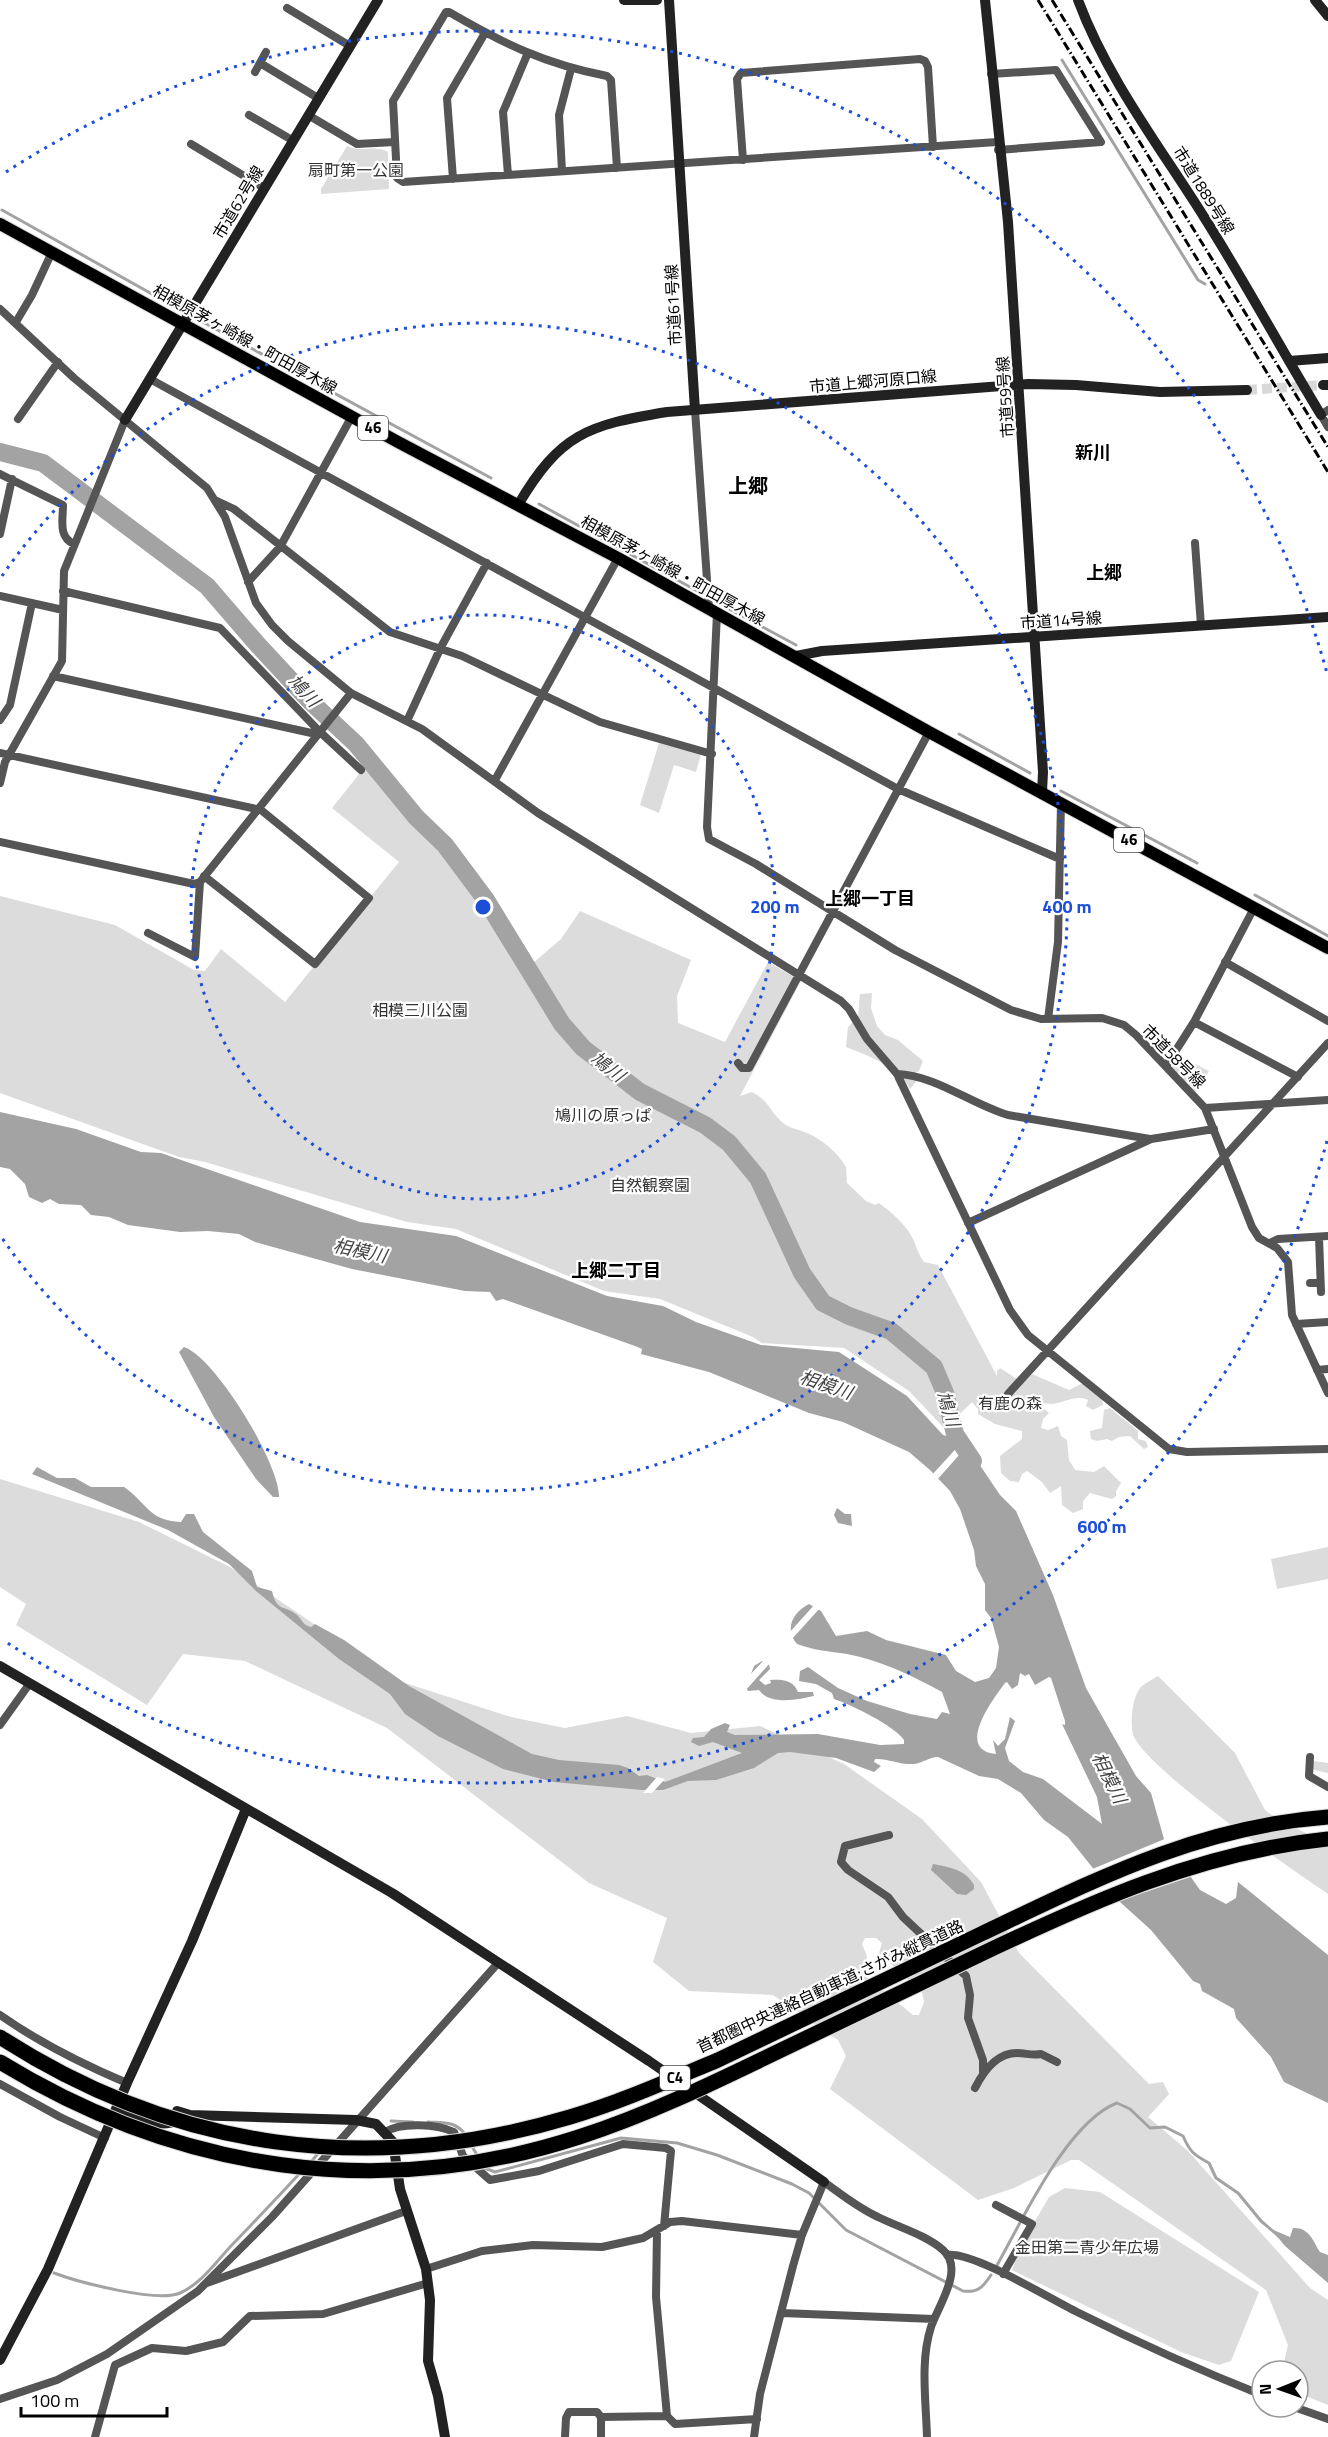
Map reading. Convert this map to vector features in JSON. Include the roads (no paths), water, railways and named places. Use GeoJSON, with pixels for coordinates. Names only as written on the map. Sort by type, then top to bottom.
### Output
{"type":"FeatureCollection","features":[{"type":"Feature","properties":{"kind":"highway","name":"首都圏中央連絡自動車道;さがみ縦貫道路"},"geometry":{"type":"LineString","coordinates":[[0,2037],[56,2071],[111,2097],[186,2124],[229,2135],[268,2142],[357,2150],[403,2148],[465,2141],[570,2117],[655,2087],[718,2060],[1084,1884],[1168,1850],[1249,1828],[1328,1816]]}},
{"type":"Feature","properties":{"kind":"highway","name":"C4"},"geometry":{"type":"LineString","coordinates":[[0,2062],[47,2091],[104,2118],[181,2144],[265,2164],[356,2172],[402,2171],[491,2160],[579,2137],[668,2103],[1047,1922],[1127,1887],[1231,1854],[1328,1839]]}},
{"type":"Feature","properties":{"kind":"main road","name":"相模原茅ヶ崎線・町田厚木線"},"geometry":{"type":"LineString","coordinates":[[0,224],[618,558],[928,732],[1328,948]]}},
{"type":"Feature","properties":{"kind":"street","name":"市道62号線"},"geometry":{"type":"LineString","coordinates":[[125,420],[378,0]]}},
{"type":"Feature","properties":{"kind":"street"},"geometry":{"type":"LineString","coordinates":[[624,0],[657,0]]}},
{"type":"Feature","properties":{"kind":"street","name":"市道61号線"},"geometry":{"type":"LineString","coordinates":[[669,0],[695,410],[713,611],[714,687],[707,827],[709,838],[756,864],[831,911]]}},
{"type":"Feature","properties":{"kind":"street","name":"市道59号線"},"geometry":{"type":"LineString","coordinates":[[985,0],[998,146],[1008,222],[1036,637],[1044,772],[1042,792]]}},
{"type":"Feature","properties":{"kind":"street","name":"市道1889号線"},"geometry":{"type":"LineString","coordinates":[[1078,0],[1107,63],[1217,238],[1289,361],[1324,412]]}},
{"type":"Feature","properties":{"kind":"street"},"geometry":{"type":"LineString","coordinates":[[1315,0],[1328,16]]}},
{"type":"Feature","properties":{"kind":"street"},"geometry":{"type":"LineString","coordinates":[[287,8],[350,46]]}},
{"type":"Feature","properties":{"kind":"street"},"geometry":{"type":"LineString","coordinates":[[617,168],[611,80],[607,76],[571,69],[527,55],[446,12],[393,101],[397,178],[400,181],[680,165],[933,147],[1101,142],[1056,70],[991,74]]}},
{"type":"Feature","properties":{"kind":"street"},"geometry":{"type":"LineString","coordinates":[[453,179],[447,98],[485,33]]}},
{"type":"Feature","properties":{"kind":"street"},"geometry":{"type":"LineString","coordinates":[[255,72],[266,52]]}},
{"type":"Feature","properties":{"kind":"street"},"geometry":{"type":"LineString","coordinates":[[508,175],[504,112],[527,55]]}},
{"type":"Feature","properties":{"kind":"street"},"geometry":{"type":"LineString","coordinates":[[743,160],[737,79],[741,73],[920,59],[925,61],[928,68],[933,147]]}},
{"type":"Feature","properties":{"kind":"street"},"geometry":{"type":"LineString","coordinates":[[260,63],[318,98]]}},
{"type":"Feature","properties":{"kind":"street"},"geometry":{"type":"LineString","coordinates":[[562,171],[559,115],[571,69]]}},
{"type":"Feature","properties":{"kind":"street"},"geometry":{"type":"LineString","coordinates":[[249,115],[292,141]]}},
{"type":"Feature","properties":{"kind":"street"},"geometry":{"type":"LineString","coordinates":[[308,115],[357,144],[395,142]]}},
{"type":"Feature","properties":{"kind":"street"},"geometry":{"type":"LineString","coordinates":[[191,144],[264,188]]}},
{"type":"Feature","properties":{"kind":"street"},"geometry":{"type":"LineString","coordinates":[[16,322],[32,295],[52,252]]}},
{"type":"Feature","properties":{"kind":"street"},"geometry":{"type":"LineString","coordinates":[[0,309],[125,420],[207,488],[217,501],[256,603],[272,625],[351,693],[407,721],[560,827],[798,972],[832,994],[849,1009],[867,1039],[897,1074],[1010,1310],[1028,1335],[1048,1353],[1169,1449],[1187,1452],[1328,1449]]}},
{"type":"Feature","properties":{"kind":"street"},"geometry":{"type":"LineString","coordinates":[[1289,361],[1328,358]]}},
{"type":"Feature","properties":{"kind":"street"},"geometry":{"type":"LineString","coordinates":[[18,419],[58,362]]}},
{"type":"Feature","properties":{"kind":"street"},"geometry":{"type":"LineString","coordinates":[[150,379],[898,789],[1060,860]]}},
{"type":"Feature","properties":{"kind":"street","name":"市道上郷河原口線"},"geometry":{"type":"LineString","coordinates":[[518,506],[528,488],[554,453],[585,432],[607,423],[637,417],[695,410],[1019,385],[1082,385],[1160,392],[1247,390]]}},
{"type":"Feature","properties":{"kind":"street"},"geometry":{"type":"LineString","coordinates":[[1324,412],[1328,427]]}},
{"type":"Feature","properties":{"kind":"street"},"geometry":{"type":"LineString","coordinates":[[248,582],[280,547],[352,416]]}},
{"type":"Feature","properties":{"kind":"street"},"geometry":{"type":"LineString","coordinates":[[0,783],[5,762],[62,661],[64,572],[125,420]]}},
{"type":"Feature","properties":{"kind":"street"},"geometry":{"type":"LineString","coordinates":[[0,474],[63,506],[63,532],[66,540],[74,544]]}},
{"type":"Feature","properties":{"kind":"street"},"geometry":{"type":"LineString","coordinates":[[0,534],[12,479]]}},
{"type":"Feature","properties":{"kind":"street"},"geometry":{"type":"LineString","coordinates":[[217,501],[234,509],[390,632],[441,647],[600,722],[712,754]]}},
{"type":"Feature","properties":{"kind":"street"},"geometry":{"type":"LineString","coordinates":[[1195,543],[1201,626]]}},
{"type":"Feature","properties":{"kind":"street"},"geometry":{"type":"LineString","coordinates":[[495,780],[618,558]]}},
{"type":"Feature","properties":{"kind":"street"},"geometry":{"type":"LineString","coordinates":[[407,721],[441,647],[487,563]]}},
{"type":"Feature","properties":{"kind":"street"},"geometry":{"type":"LineString","coordinates":[[63,591],[220,628],[319,731],[361,770]]}},
{"type":"Feature","properties":{"kind":"street"},"geometry":{"type":"LineString","coordinates":[[0,596],[63,610]]}},
{"type":"Feature","properties":{"kind":"street"},"geometry":{"type":"LineString","coordinates":[[0,720],[10,705],[32,603]]}},
{"type":"Feature","properties":{"kind":"street","name":"市道14号線"},"geometry":{"type":"LineString","coordinates":[[796,656],[822,651],[1328,617]]}},
{"type":"Feature","properties":{"kind":"street"},"geometry":{"type":"LineString","coordinates":[[53,676],[319,731]]}},
{"type":"Feature","properties":{"kind":"street"},"geometry":{"type":"LineString","coordinates":[[0,842],[194,884],[202,879],[351,693]]}},
{"type":"Feature","properties":{"kind":"street"},"geometry":{"type":"LineString","coordinates":[[738,1063],[742,1068],[748,1068],[928,732]]}},
{"type":"Feature","properties":{"kind":"street"},"geometry":{"type":"LineString","coordinates":[[0,753],[261,810],[369,898],[315,964],[202,879]]}},
{"type":"Feature","properties":{"kind":"street"},"geometry":{"type":"LineString","coordinates":[[1048,1019],[1058,942],[1061,803]]}},
{"type":"Feature","properties":{"kind":"street"},"geometry":{"type":"LineString","coordinates":[[148,933],[195,957],[202,879]]}},
{"type":"Feature","properties":{"kind":"street"},"geometry":{"type":"LineString","coordinates":[[1166,1066],[1194,1022],[1254,908]]}},
{"type":"Feature","properties":{"kind":"street","name":"市道58号線"},"geometry":{"type":"LineString","coordinates":[[831,911],[895,950],[1011,1010],[1048,1019],[1089,1017],[1113,1021],[1136,1035],[1205,1108],[1256,1234],[1283,1254],[1287,1262],[1292,1315],[1328,1393]]}},
{"type":"Feature","properties":{"kind":"street"},"geometry":{"type":"LineString","coordinates":[[1225,962],[1328,1021]]}},
{"type":"Feature","properties":{"kind":"street"},"geometry":{"type":"LineString","coordinates":[[1194,1022],[1298,1077]]}},
{"type":"Feature","properties":{"kind":"street"},"geometry":{"type":"LineString","coordinates":[[1008,1394],[1048,1353],[1328,1044]]}},
{"type":"Feature","properties":{"kind":"street"},"geometry":{"type":"LineString","coordinates":[[897,1074],[914,1075],[991,1110],[1008,1115],[1151,1140]]}},
{"type":"Feature","properties":{"kind":"street"},"geometry":{"type":"LineString","coordinates":[[1205,1108],[1328,1100]]}},
{"type":"Feature","properties":{"kind":"street"},"geometry":{"type":"LineString","coordinates":[[968,1223],[1151,1140],[1214,1129]]}},
{"type":"Feature","properties":{"kind":"street"},"geometry":{"type":"LineString","coordinates":[[1270,1243],[1278,1239],[1328,1236]]}},
{"type":"Feature","properties":{"kind":"street"},"geometry":{"type":"LineString","coordinates":[[1318,1237],[1321,1292]]}},
{"type":"Feature","properties":{"kind":"street"},"geometry":{"type":"LineString","coordinates":[[1310,1283],[1320,1283]]}},
{"type":"Feature","properties":{"kind":"street"},"geometry":{"type":"LineString","coordinates":[[1296,1324],[1328,1322]]}},
{"type":"Feature","properties":{"kind":"street"},"geometry":{"type":"LineString","coordinates":[[1317,1370],[1328,1369]]}},
{"type":"Feature","properties":{"kind":"street"},"geometry":{"type":"LineString","coordinates":[[0,1666],[392,1893],[649,2061],[822,2187],[874,2216],[934,2244],[947,2255],[952,2269],[934,2319],[927,2347],[927,2437]]}},
{"type":"Feature","properties":{"kind":"street"},"geometry":{"type":"LineString","coordinates":[[0,1725],[30,1683]]}},
{"type":"Feature","properties":{"kind":"street"},"geometry":{"type":"LineString","coordinates":[[1310,1757],[1309,1776],[1328,1787]]}},
{"type":"Feature","properties":{"kind":"street"},"geometry":{"type":"LineString","coordinates":[[0,2360],[48,2269],[127,2083],[192,1941],[246,1809]]}},
{"type":"Feature","properties":{"kind":"street"},"geometry":{"type":"LineString","coordinates":[[889,1835],[845,1846],[841,1862],[848,1870],[888,1897],[903,1917],[966,1976],[970,1995],[968,2018],[982,2060],[983,2072]]}},
{"type":"Feature","properties":{"kind":"street"},"geometry":{"type":"LineString","coordinates":[[0,2399],[57,2380],[107,2354],[159,2320],[204,2284],[272,2217],[498,1963]]}},
{"type":"Feature","properties":{"kind":"street"},"geometry":{"type":"LineString","coordinates":[[0,2014],[31,2036],[72,2059],[127,2083]]}},
{"type":"Feature","properties":{"kind":"street"},"geometry":{"type":"LineString","coordinates":[[975,2088],[983,2072],[1001,2058],[1015,2053],[1035,2056],[1041,2054],[1057,2062]]}},
{"type":"Feature","properties":{"kind":"street"},"geometry":{"type":"LineString","coordinates":[[0,2084],[60,2117],[105,2138]]}},
{"type":"Feature","properties":{"kind":"street"},"geometry":{"type":"LineString","coordinates":[[122,2096],[190,2115],[356,2120],[376,2124],[385,2132],[393,2142],[406,2211],[426,2269],[430,2300],[428,2361],[438,2396],[445,2437]]}},
{"type":"Feature","properties":{"kind":"street"},"geometry":{"type":"LineString","coordinates":[[115,2111],[144,2121],[169,2125],[190,2115]]}},
{"type":"Feature","properties":{"kind":"street"},"geometry":{"type":"LineString","coordinates":[[385,2132],[394,2126],[440,2128],[454,2132],[463,2156],[490,2180],[539,2171],[623,2144],[666,2148],[671,2151],[660,2229],[656,2298],[667,2416],[675,2424],[757,2419]]}},
{"type":"Feature","properties":{"kind":"street"},"geometry":{"type":"LineString","coordinates":[[754,2437],[760,2394],[802,2235],[822,2187]]}},
{"type":"Feature","properties":{"kind":"street"},"geometry":{"type":"LineString","coordinates":[[996,2205],[1031,2221],[1032,2224],[1003,2274]]}},
{"type":"Feature","properties":{"kind":"street"},"geometry":{"type":"LineString","coordinates":[[204,2284],[406,2211]]}},
{"type":"Feature","properties":{"kind":"street"},"geometry":{"type":"LineString","coordinates":[[426,2269],[482,2251],[533,2245],[602,2247],[643,2238],[682,2221],[802,2235]]}},
{"type":"Feature","properties":{"kind":"street"},"geometry":{"type":"LineString","coordinates":[[947,2255],[956,2253],[1147,2346],[1250,2390]]}},
{"type":"Feature","properties":{"kind":"street"},"geometry":{"type":"LineString","coordinates":[[95,2437],[116,2365],[152,2348],[186,2351],[223,2342],[250,2316],[323,2314],[428,2283]]}},
{"type":"Feature","properties":{"kind":"street"},"geometry":{"type":"LineString","coordinates":[[782,2313],[934,2319]]}},
{"type":"Feature","properties":{"kind":"street"},"geometry":{"type":"LineString","coordinates":[[565,2437],[566,2418],[569,2412],[597,2412],[601,2417],[601,2437]]}},
{"type":"Feature","properties":{"kind":"street"},"geometry":{"type":"LineString","coordinates":[[1310,2413],[1328,2419]]}},
{"type":"Feature","properties":{"kind":"street"},"geometry":{"type":"LineString","coordinates":[[601,2417],[667,2416]]}},
{"type":"Feature","properties":{"kind":"water","name":"相模川"},"geometry":{"type":"Polygon","coordinates":[[[0,1112],[76,1129],[141,1152],[161,1153],[360,1222],[456,1236],[607,1296],[663,1306],[696,1322],[761,1345],[839,1352],[907,1396],[943,1435],[954,1438],[969,1449],[1000,1495],[1016,1511],[1053,1595],[1086,1688],[1136,1776],[1151,1793],[1164,1839],[1200,1890],[1226,1904],[1236,1898],[1238,1882],[1328,1955],[1328,2103],[1284,2082],[1271,2057],[1236,2018],[1234,2009],[1202,1991],[1200,1984],[1193,1981],[1151,1930],[1120,1902],[1068,1837],[1044,1820],[1021,1793],[998,1779],[979,1776],[938,1757],[914,1764],[875,1759],[874,1762],[881,1766],[874,1772],[836,1758],[790,1752],[778,1753],[754,1768],[716,1780],[688,1781],[663,1790],[554,1782],[503,1769],[438,1736],[405,1714],[390,1694],[339,1659],[256,1591],[229,1564],[168,1530],[32,1474],[37,1467],[57,1478],[75,1478],[91,1487],[124,1487],[155,1515],[170,1521],[181,1522],[186,1514],[194,1514],[203,1532],[252,1571],[257,1587],[272,1591],[276,1602],[281,1607],[292,1611],[306,1625],[311,1627],[315,1624],[344,1640],[409,1686],[532,1754],[559,1760],[619,1765],[639,1776],[647,1775],[665,1782],[742,1753],[713,1742],[699,1746],[691,1742],[693,1738],[704,1737],[711,1729],[725,1723],[730,1725],[727,1732],[735,1735],[818,1734],[880,1745],[904,1744],[899,1734],[882,1722],[834,1699],[832,1693],[816,1684],[799,1681],[800,1671],[808,1667],[838,1688],[867,1701],[910,1714],[937,1719],[942,1712],[950,1714],[942,1692],[884,1664],[797,1644],[791,1633],[792,1621],[803,1607],[809,1604],[821,1611],[836,1636],[867,1631],[886,1640],[946,1655],[956,1671],[975,1682],[989,1678],[996,1668],[999,1647],[991,1618],[985,1610],[985,1584],[976,1566],[974,1550],[960,1509],[950,1491],[909,1452],[843,1422],[809,1413],[709,1372],[641,1354],[642,1349],[635,1346],[503,1299],[496,1301],[490,1292],[465,1291],[352,1269],[255,1242],[239,1234],[208,1231],[180,1232],[128,1225],[109,1217],[91,1215],[81,1205],[59,1204],[50,1199],[42,1203],[29,1197],[25,1184],[10,1169],[0,1167],[0,1112]],[[1020,1673],[1018,1685],[1012,1689],[1007,1682],[1000,1690],[981,1723],[977,1734],[978,1743],[984,1750],[996,1754],[993,1740],[998,1746],[1005,1739],[1010,1717],[1015,1721],[1005,1748],[1009,1761],[1023,1772],[1043,1779],[1102,1824],[1097,1797],[1062,1724],[1065,1725],[1065,1721],[1051,1678],[1035,1685],[1029,1674],[1025,1676],[1020,1673]]]}},
{"type":"Feature","properties":{"kind":"water"},"geometry":{"type":"Polygon","coordinates":[[[184,1347],[197,1355],[212,1370],[243,1413],[269,1461],[279,1497],[273,1497],[256,1479],[214,1417],[179,1352],[184,1347]]]}},
{"type":"Feature","properties":{"kind":"water"},"geometry":{"type":"Polygon","coordinates":[[[837,1508],[845,1514],[851,1514],[852,1526],[838,1523],[834,1515],[837,1508]]]}},
{"type":"Feature","properties":{"kind":"water"},"geometry":{"type":"Polygon","coordinates":[[[762,1661],[769,1665],[770,1669],[759,1680],[765,1685],[771,1683],[770,1680],[783,1680],[793,1685],[798,1692],[813,1692],[814,1696],[778,1700],[764,1695],[759,1690],[748,1691],[746,1687],[754,1666],[762,1661]]]}},
{"type":"Feature","properties":{"kind":"water"},"geometry":{"type":"Polygon","coordinates":[[[933,1864],[951,1868],[967,1876],[974,1885],[974,1889],[966,1895],[957,1894],[931,1870],[933,1864]]]}},
{"type":"Feature","properties":{"kind":"water"},"geometry":{"type":"Polygon","coordinates":[[[1293,2228],[1307,2232],[1320,2252],[1328,2255],[1328,2283],[1285,2246],[1271,2229],[1290,2237],[1293,2228]]]}},
{"type":"Feature","properties":{"kind":"waterway"},"geometry":{"type":"LineString","coordinates":[[1062,60],[1198,280],[1205,284]]}},
{"type":"Feature","properties":{"kind":"waterway"},"geometry":{"type":"LineString","coordinates":[[2,210],[177,308]]}},
{"type":"Feature","properties":{"kind":"waterway"},"geometry":{"type":"LineString","coordinates":[[199,320],[491,478]]}},
{"type":"Feature","properties":{"kind":"waterway","name":"鳩川"},"geometry":{"type":"LineString","coordinates":[[0,452],[43,463],[207,586],[311,702],[356,744],[416,817],[445,845],[486,900],[562,1024],[583,1048],[640,1092],[705,1125],[729,1143],[758,1178],[802,1273],[823,1303],[849,1316],[891,1331],[934,1367],[945,1393],[955,1434],[973,1461]]}},
{"type":"Feature","properties":{"kind":"waterway"},"geometry":{"type":"LineString","coordinates":[[539,504],[701,593]]}},
{"type":"Feature","properties":{"kind":"waterway"},"geometry":{"type":"LineString","coordinates":[[720,604],[796,645]]}},
{"type":"Feature","properties":{"kind":"waterway"},"geometry":{"type":"LineString","coordinates":[[959,734],[1030,773]]}},
{"type":"Feature","properties":{"kind":"waterway"},"geometry":{"type":"LineString","coordinates":[[1061,791],[1197,863]]}},
{"type":"Feature","properties":{"kind":"waterway"},"geometry":{"type":"LineString","coordinates":[[1255,895],[1328,936]]}},
{"type":"Feature","properties":{"kind":"waterway"},"geometry":{"type":"LineString","coordinates":[[996,2267],[1033,2200],[1064,2151],[1081,2130],[1099,2114],[1117,2103],[1130,2109],[1150,2128],[1165,2127],[1183,2136],[1193,2152],[1209,2163],[1216,2178],[1238,2193],[1261,2221],[1281,2238]]}},
{"type":"Feature","properties":{"kind":"waterway"},"geometry":{"type":"LineString","coordinates":[[391,2121],[413,2122]]}},
{"type":"Feature","properties":{"kind":"waterway"},"geometry":{"type":"LineString","coordinates":[[428,2122],[453,2125],[465,2134]]}},
{"type":"Feature","properties":{"kind":"waterway"},"geometry":{"type":"LineString","coordinates":[[482,2167],[495,2172],[621,2138],[677,2143],[717,2155],[792,2184],[809,2193],[846,2230],[963,2291],[980,2288],[991,2275]]}},
{"type":"Feature","properties":{"kind":"waterway"},"geometry":{"type":"LineString","coordinates":[[470,2143],[477,2155]]}},
{"type":"Feature","properties":{"kind":"waterway"},"geometry":{"type":"LineString","coordinates":[[310,2163],[321,2150]]}},
{"type":"Feature","properties":{"kind":"waterway"},"geometry":{"type":"LineString","coordinates":[[54,2273],[98,2286],[136,2293],[154,2295],[180,2293],[195,2284],[208,2272],[301,2172]]}},
{"type":"Feature","properties":{"kind":"tunnel"},"geometry":{"type":"LineString","coordinates":[[1247,390],[1323,385]]}},
{"type":"Feature","properties":{"kind":"railway"},"geometry":{"type":"LineString","coordinates":[[1038,0],[1328,472]]}},
{"type":"Feature","properties":{"kind":"railway"},"geometry":{"type":"LineString","coordinates":[[1052,0],[1328,447]]}},
{"type":"Feature","properties":{"kind":"district","name":"新川"},"geometry":{"type":"Point","coordinates":[1093,453]}},
{"type":"Feature","properties":{"kind":"district","name":"上郷"},"geometry":{"type":"Point","coordinates":[748,486]}},
{"type":"Feature","properties":{"kind":"district","name":"上郷"},"geometry":{"type":"Point","coordinates":[1104,573]}},
{"type":"Feature","properties":{"kind":"district","name":"上郷一丁目"},"geometry":{"type":"Point","coordinates":[870,899]}},
{"type":"Feature","properties":{"kind":"district","name":"上郷二丁目"},"geometry":{"type":"Point","coordinates":[616,1271]}},
{"type":"Feature","properties":{"kind":"park label","name":"扇町第一公園"},"geometry":{"type":"Point","coordinates":[356,170]}},
{"type":"Feature","properties":{"kind":"park label","name":"相模三川公園"},"geometry":{"type":"Point","coordinates":[420,1010]}},
{"type":"Feature","properties":{"kind":"park label","name":"鳩川の原っぱ"},"geometry":{"type":"Point","coordinates":[603,1115]}},
{"type":"Feature","properties":{"kind":"park label","name":"自然観察園"},"geometry":{"type":"Point","coordinates":[650,1185]}},
{"type":"Feature","properties":{"kind":"park label","name":"有鹿の森"},"geometry":{"type":"Point","coordinates":[1010,1403]}},
{"type":"Feature","properties":{"kind":"park label","name":"金田第二青少年広場"},"geometry":{"type":"Point","coordinates":[1087,2247]}}]}
